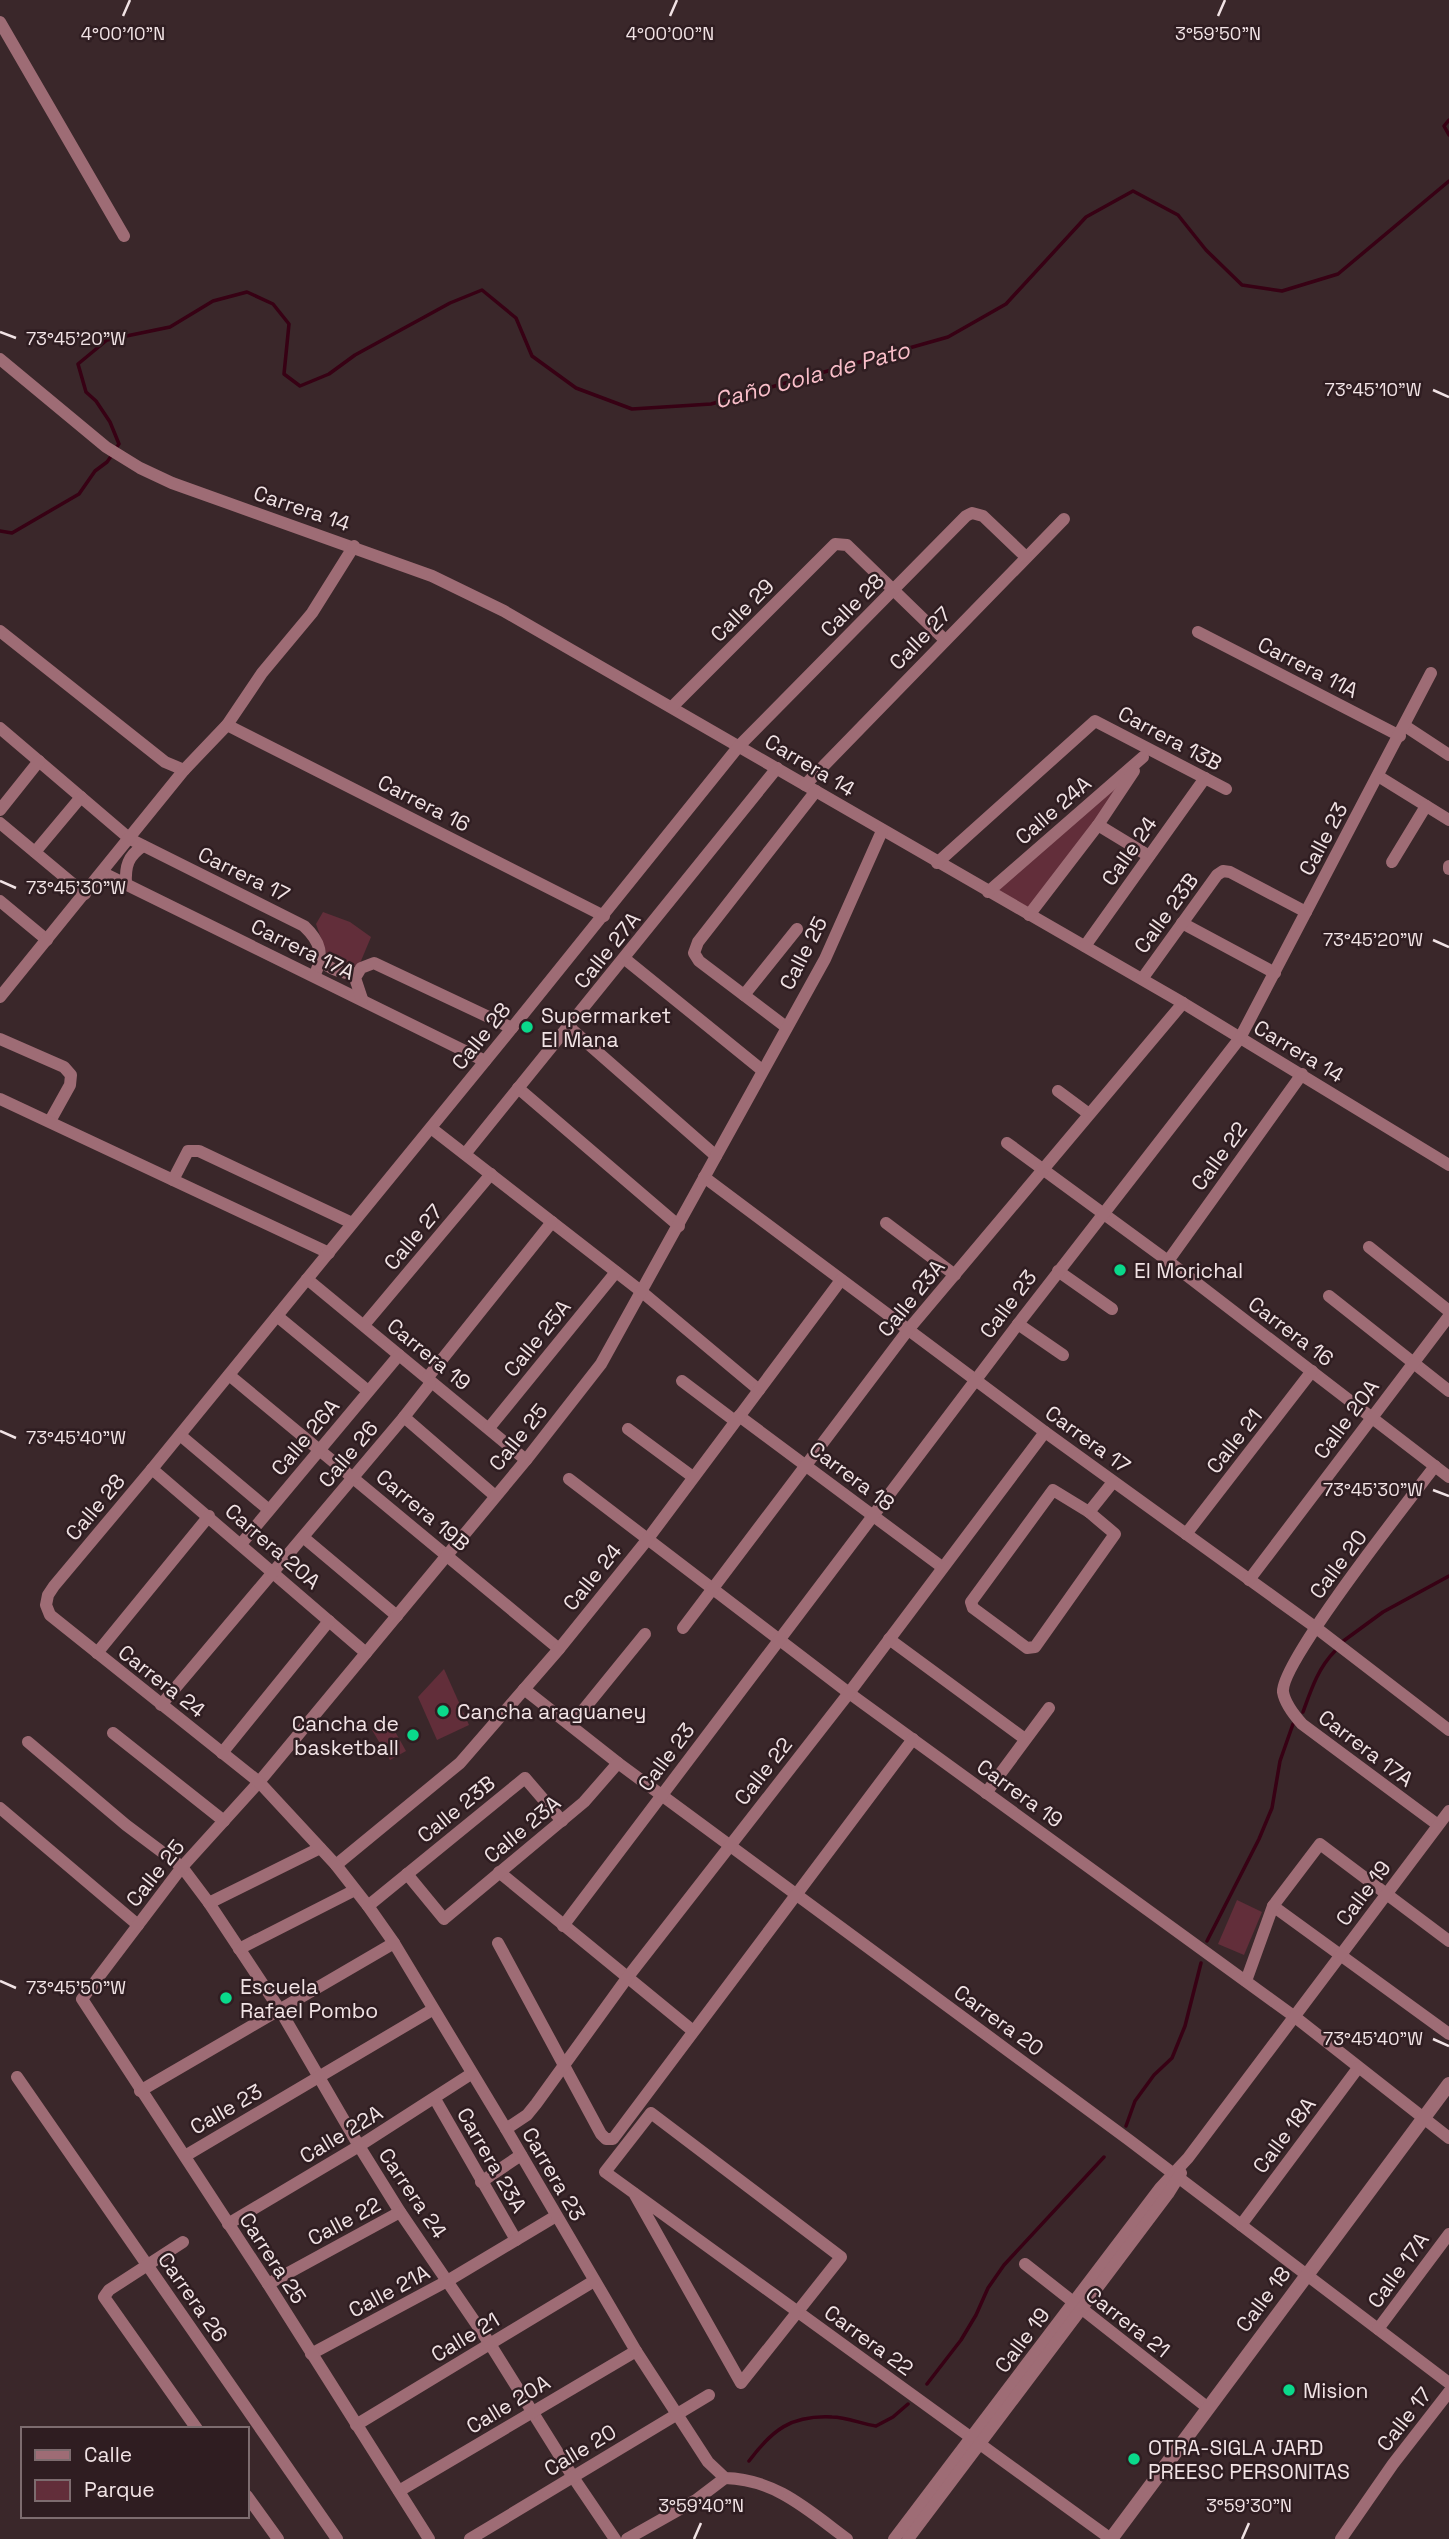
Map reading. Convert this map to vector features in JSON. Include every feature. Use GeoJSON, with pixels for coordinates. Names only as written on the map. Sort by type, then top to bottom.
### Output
{"type":"FeatureCollection","features":[{"type":"Feature","properties":{"kind":"street"},"geometry":{"type":"LineString","coordinates":[[0,22],[124,236]]}},
{"type":"Feature","properties":{"kind":"street","name":"Carrera 14"},"geometry":{"type":"LineString","coordinates":[[0,359],[122,458],[172,483],[432,576],[504,611],[1183,1003],[1449,1165]]}},
{"type":"Feature","properties":{"kind":"street","name":"Calle 28"},"geometry":{"type":"LineString","coordinates":[[46,1605],[54,1586],[604,916],[739,746],[966,516],[972,513],[984,516],[1026,557]]}},
{"type":"Feature","properties":{"kind":"street","name":"Calle 27"},"geometry":{"type":"LineString","coordinates":[[744,995],[699,961],[694,953],[698,942],[810,788],[944,640],[1064,519]]}},
{"type":"Feature","properties":{"kind":"street","name":"Calle 29"},"geometry":{"type":"LineString","coordinates":[[672,707],[835,544],[847,545],[893,591]]}},
{"type":"Feature","properties":{"kind":"street"},"geometry":{"type":"LineString","coordinates":[[0,997],[184,770],[227,725],[262,673],[312,613],[354,546]]}},
{"type":"Feature","properties":{"kind":"street"},"geometry":{"type":"LineString","coordinates":[[893,591],[944,640]]}},
{"type":"Feature","properties":{"kind":"street"},"geometry":{"type":"LineString","coordinates":[[0,631],[164,762],[184,770]]}},
{"type":"Feature","properties":{"kind":"street","name":"Carrera 11A"},"geometry":{"type":"LineString","coordinates":[[1198,632],[1449,755]]}},
{"type":"Feature","properties":{"kind":"street","name":"Calle 23"},"geometry":{"type":"LineString","coordinates":[[563,1926],[975,1379],[1240,1038],[1431,673]]}},
{"type":"Feature","properties":{"kind":"street","name":"Carrera 13B"},"geometry":{"type":"LineString","coordinates":[[937,863],[1096,721],[1146,753],[1226,789]]}},
{"type":"Feature","properties":{"kind":"street","name":"Carrera 16"},"geometry":{"type":"LineString","coordinates":[[227,725],[604,916]]}},
{"type":"Feature","properties":{"kind":"street","name":"Carrera 17"},"geometry":{"type":"LineString","coordinates":[[0,728],[130,839],[304,926],[318,944],[321,960]]}},
{"type":"Feature","properties":{"kind":"street","name":"Calle 24"},"geometry":{"type":"LineString","coordinates":[[1029,915],[1098,825],[1146,753]]}},
{"type":"Feature","properties":{"kind":"street","name":"Calle 24A"},"geometry":{"type":"LineString","coordinates":[[988,892],[1146,753]]}},
{"type":"Feature","properties":{"kind":"street"},"geometry":{"type":"LineString","coordinates":[[0,810],[39,761]]}},
{"type":"Feature","properties":{"kind":"street","name":"Calle 27A"},"geometry":{"type":"LineString","coordinates":[[465,1154],[777,768]]}},
{"type":"Feature","properties":{"kind":"street"},"geometry":{"type":"LineString","coordinates":[[1378,776],[1449,820]]}},
{"type":"Feature","properties":{"kind":"street","name":"Calle 24"},"geometry":{"type":"LineString","coordinates":[[1085,946],[1205,778]]}},
{"type":"Feature","properties":{"kind":"street"},"geometry":{"type":"LineString","coordinates":[[34,852],[81,797]]}},
{"type":"Feature","properties":{"kind":"street"},"geometry":{"type":"LineString","coordinates":[[1392,862],[1426,806]]}},
{"type":"Feature","properties":{"kind":"street"},"geometry":{"type":"LineString","coordinates":[[0,823],[85,894]]}},
{"type":"Feature","properties":{"kind":"street"},"geometry":{"type":"LineString","coordinates":[[1098,825],[1149,856]]}},
{"type":"Feature","properties":{"kind":"street","name":"Calle 25"},"geometry":{"type":"LineString","coordinates":[[82,1999],[182,1867],[259,1782],[494,1495],[526,1460],[601,1364],[825,959],[882,831]]}},
{"type":"Feature","properties":{"kind":"street"},"geometry":{"type":"LineString","coordinates":[[126,884],[125,872],[129,858],[143,846]]}},
{"type":"Feature","properties":{"kind":"street","name":"Calle 23B"},"geometry":{"type":"LineString","coordinates":[[1142,979],[1217,875],[1223,871],[1230,872],[1306,912]]}},
{"type":"Feature","properties":{"kind":"street","name":"Carrera 17A"},"geometry":{"type":"LineString","coordinates":[[103,873],[485,1061]]}},
{"type":"Feature","properties":{"kind":"street"},"geometry":{"type":"LineString","coordinates":[[0,901],[47,940]]}},
{"type":"Feature","properties":{"kind":"street"},"geometry":{"type":"LineString","coordinates":[[1182,923],[1275,973]]}},
{"type":"Feature","properties":{"kind":"street"},"geometry":{"type":"LineString","coordinates":[[786,1027],[744,995],[797,929]]}},
{"type":"Feature","properties":{"kind":"street"},"geometry":{"type":"LineString","coordinates":[[625,959],[762,1070]]}},
{"type":"Feature","properties":{"kind":"street"},"geometry":{"type":"LineString","coordinates":[[314,976],[321,960],[324,964],[346,973],[357,973]]}},
{"type":"Feature","properties":{"kind":"street"},"geometry":{"type":"LineString","coordinates":[[362,999],[355,983],[357,973],[366,965],[374,963],[512,1028]]}},
{"type":"Feature","properties":{"kind":"street","name":"Calle 23A"},"geometry":{"type":"LineString","coordinates":[[683,1628],[908,1330],[1183,1003]]}},
{"type":"Feature","properties":{"kind":"street"},"geometry":{"type":"LineString","coordinates":[[569,1027],[716,1156]]}},
{"type":"Feature","properties":{"kind":"street"},"geometry":{"type":"LineString","coordinates":[[0,1039],[64,1068],[71,1075],[70,1085],[50,1121]]}},
{"type":"Feature","properties":{"kind":"street","name":"Calle 22"},"geometry":{"type":"LineString","coordinates":[[1168,1261],[1302,1074]]}},
{"type":"Feature","properties":{"kind":"street"},"geometry":{"type":"LineString","coordinates":[[518,1088],[679,1226]]}},
{"type":"Feature","properties":{"kind":"street"},"geometry":{"type":"LineString","coordinates":[[1058,1091],[1089,1114]]}},
{"type":"Feature","properties":{"kind":"street"},"geometry":{"type":"LineString","coordinates":[[0,1099],[329,1253]]}},
{"type":"Feature","properties":{"kind":"street"},"geometry":{"type":"LineString","coordinates":[[431,1128],[642,1292],[758,1390]]}},
{"type":"Feature","properties":{"kind":"street","name":"Carrera 16"},"geometry":{"type":"LineString","coordinates":[[1007,1143],[1168,1261],[1449,1477]]}},
{"type":"Feature","properties":{"kind":"street"},"geometry":{"type":"LineString","coordinates":[[173,1180],[188,1151],[199,1151],[352,1223]]}},
{"type":"Feature","properties":{"kind":"street","name":"Calle 27"},"geometry":{"type":"LineString","coordinates":[[364,1325],[491,1174]]}},
{"type":"Feature","properties":{"kind":"street","name":"Carrera 17"},"geometry":{"type":"LineString","coordinates":[[704,1177],[1449,1730]]}},
{"type":"Feature","properties":{"kind":"street","name":"Calle 26"},"geometry":{"type":"LineString","coordinates":[[161,1705],[404,1417],[430,1384],[428,1377],[552,1222]]}},
{"type":"Feature","properties":{"kind":"street"},"geometry":{"type":"LineString","coordinates":[[886,1223],[954,1275]]}},
{"type":"Feature","properties":{"kind":"street"},"geometry":{"type":"LineString","coordinates":[[1369,1247],[1449,1313]]}},
{"type":"Feature","properties":{"kind":"street"},"geometry":{"type":"LineString","coordinates":[[1058,1271],[1112,1309]]}},
{"type":"Feature","properties":{"kind":"street","name":"Calle 25A"},"geometry":{"type":"LineString","coordinates":[[489,1428],[616,1272]]}},
{"type":"Feature","properties":{"kind":"street","name":"Carrera 19"},"geometry":{"type":"LineString","coordinates":[[307,1279],[526,1460]]}},
{"type":"Feature","properties":{"kind":"street","name":"Calle 24"},"geometry":{"type":"LineString","coordinates":[[336,1865],[460,1763],[524,1689],[646,1540],[841,1280]]}},
{"type":"Feature","properties":{"kind":"street"},"geometry":{"type":"LineString","coordinates":[[1329,1296],[1449,1391]]}},
{"type":"Feature","properties":{"kind":"street","name":"Calle 20A"},"geometry":{"type":"LineString","coordinates":[[1249,1580],[1449,1313]]}},
{"type":"Feature","properties":{"kind":"street"},"geometry":{"type":"LineString","coordinates":[[277,1316],[368,1391]]}},
{"type":"Feature","properties":{"kind":"street"},"geometry":{"type":"LineString","coordinates":[[1018,1324],[1063,1355]]}},
{"type":"Feature","properties":{"kind":"street","name":"Calle 26A"},"geometry":{"type":"LineString","coordinates":[[241,1544],[399,1355]]}},
{"type":"Feature","properties":{"kind":"street","name":"Calle 21"},"geometry":{"type":"LineString","coordinates":[[1186,1534],[1312,1371]]}},
{"type":"Feature","properties":{"kind":"street","name":"Carrera 19B"},"geometry":{"type":"LineString","coordinates":[[229,1375],[559,1648]]}},
{"type":"Feature","properties":{"kind":"street","name":"Carrera 18"},"geometry":{"type":"LineString","coordinates":[[682,1381],[807,1466],[942,1567]]}},
{"type":"Feature","properties":{"kind":"street"},"geometry":{"type":"LineString","coordinates":[[404,1417],[494,1495]]}},
{"type":"Feature","properties":{"kind":"street"},"geometry":{"type":"LineString","coordinates":[[628,1429],[694,1477]]}},
{"type":"Feature","properties":{"kind":"street","name":"Calle 22"},"geometry":{"type":"LineString","coordinates":[[506,2129],[527,2115],[627,1978],[849,1693],[1045,1432]]}},
{"type":"Feature","properties":{"kind":"street"},"geometry":{"type":"LineString","coordinates":[[180,1435],[269,1510]]}},
{"type":"Feature","properties":{"kind":"street","name":"Calle 20"},"geometry":{"type":"LineString","coordinates":[[1283,1691],[1290,1666],[1315,1628],[1435,1466]]}},
{"type":"Feature","properties":{"kind":"street","name":"Carrera 20A"},"geometry":{"type":"LineString","coordinates":[[152,1469],[366,1653]]}},
{"type":"Feature","properties":{"kind":"street","name":"Carrera 19"},"geometry":{"type":"LineString","coordinates":[[569,1479],[849,1693],[1246,1981],[1449,2138]]}},
{"type":"Feature","properties":{"kind":"street"},"geometry":{"type":"LineString","coordinates":[[1089,1512],[1113,1482]]}},
{"type":"Feature","properties":{"kind":"street"},"geometry":{"type":"LineString","coordinates":[[1053,1490],[1089,1512],[1115,1534],[1035,1647],[1027,1648],[972,1608],[972,1597],[1053,1490]]}},
{"type":"Feature","properties":{"kind":"street"},"geometry":{"type":"LineString","coordinates":[[97,1653],[208,1516]]}},
{"type":"Feature","properties":{"kind":"street"},"geometry":{"type":"LineString","coordinates":[[303,1537],[397,1616]]}},
{"type":"Feature","properties":{"kind":"street","name":"Carrera 24"},"geometry":{"type":"LineString","coordinates":[[46,1605],[50,1615],[259,1782]]}},
{"type":"Feature","properties":{"kind":"street"},"geometry":{"type":"LineString","coordinates":[[222,1753],[329,1621]]}},
{"type":"Feature","properties":{"kind":"street"},"geometry":{"type":"LineString","coordinates":[[571,1725],[645,1634]]}},
{"type":"Feature","properties":{"kind":"street"},"geometry":{"type":"LineString","coordinates":[[889,1639],[1025,1739]]}},
{"type":"Feature","properties":{"kind":"street","name":"Carrera 20"},"geometry":{"type":"LineString","coordinates":[[524,1689],[730,1846],[1178,2172],[1241,2225],[1449,2383]]}},
{"type":"Feature","properties":{"kind":"street","name":"Carrera 17A"},"geometry":{"type":"LineString","coordinates":[[1283,1691],[1289,1709],[1302,1724],[1438,1825]]}},
{"type":"Feature","properties":{"kind":"street"},"geometry":{"type":"LineString","coordinates":[[986,1793],[1049,1708]]}},
{"type":"Feature","properties":{"kind":"street"},"geometry":{"type":"LineString","coordinates":[[113,1734],[224,1821]]}},
{"type":"Feature","properties":{"kind":"street"},"geometry":{"type":"LineString","coordinates":[[498,1943],[600,2134],[606,2139],[613,2139],[913,1739]]}},
{"type":"Feature","properties":{"kind":"street","name":"Carrera 24"},"geometry":{"type":"LineString","coordinates":[[28,1742],[126,1825],[182,1867],[209,1903],[280,2010],[401,2213],[449,2280],[615,2539]]}},
{"type":"Feature","properties":{"kind":"street","name":"Calle 23A"},"geometry":{"type":"LineString","coordinates":[[407,1874],[444,1919],[584,1802],[618,1763]]}},
{"type":"Feature","properties":{"kind":"street","name":"Calle 23B"},"geometry":{"type":"LineString","coordinates":[[368,1906],[525,1778],[562,1821]]}},
{"type":"Feature","properties":{"kind":"street","name":"Carrera 23"},"geometry":{"type":"LineString","coordinates":[[259,1782],[336,1865],[394,1943],[636,2351],[708,2462],[724,2478]]}},
{"type":"Feature","properties":{"kind":"street"},"geometry":{"type":"LineString","coordinates":[[0,1808],[138,1925]]}},
{"type":"Feature","properties":{"kind":"street","name":"Calle 19"},"geometry":{"type":"LineString","coordinates":[[908,2539],[976,2441],[1449,1811]]}},
{"type":"Feature","properties":{"kind":"street"},"geometry":{"type":"LineString","coordinates":[[1246,1981],[1273,1906],[1320,1844],[1449,1941]]}},
{"type":"Feature","properties":{"kind":"street"},"geometry":{"type":"LineString","coordinates":[[209,1903],[320,1848]]}},
{"type":"Feature","properties":{"kind":"street"},"geometry":{"type":"LineString","coordinates":[[499,1872],[693,2031]]}},
{"type":"Feature","properties":{"kind":"street"},"geometry":{"type":"LineString","coordinates":[[239,1948],[355,1890]]}},
{"type":"Feature","properties":{"kind":"street"},"geometry":{"type":"LineString","coordinates":[[1273,1906],[1449,2034]]}},
{"type":"Feature","properties":{"kind":"street"},"geometry":{"type":"LineString","coordinates":[[141,2091],[394,1943]]}},
{"type":"Feature","properties":{"kind":"street","name":"Carrera 25"},"geometry":{"type":"LineString","coordinates":[[82,1999],[268,2284],[429,2539]]}},
{"type":"Feature","properties":{"kind":"street","name":"Calle 23"},"geometry":{"type":"LineString","coordinates":[[184,2156],[432,2010]]}},
{"type":"Feature","properties":{"kind":"street","name":"Calle 18A"},"geometry":{"type":"LineString","coordinates":[[1241,2225],[1358,2068]]}},
{"type":"Feature","properties":{"kind":"street","name":"Calle 22A"},"geometry":{"type":"LineString","coordinates":[[228,2224],[359,2146],[471,2074]]}},
{"type":"Feature","properties":{"kind":"street","name":"Carrera 26"},"geometry":{"type":"LineString","coordinates":[[17,2077],[338,2539]]}},
{"type":"Feature","properties":{"kind":"street","name":"Calle 18"},"geometry":{"type":"LineString","coordinates":[[1111,2539],[1449,2084]]}},
{"type":"Feature","properties":{"kind":"street","name":"Carrera 23A"},"geometry":{"type":"LineString","coordinates":[[435,2099],[516,2240]]}},
{"type":"Feature","properties":{"kind":"street","name":"Carrera 22"},"geometry":{"type":"LineString","coordinates":[[797,2312],[841,2257],[651,2113],[605,2172],[797,2312],[1111,2539]]}},
{"type":"Feature","properties":{"kind":"street"},"geometry":{"type":"LineString","coordinates":[[479,2178],[521,2155]]}},
{"type":"Feature","properties":{"kind":"street"},"geometry":{"type":"LineString","coordinates":[[634,2193],[741,2383],[797,2312]]}},
{"type":"Feature","properties":{"kind":"street","name":"Calle 22"},"geometry":{"type":"LineString","coordinates":[[268,2284],[401,2213]]}},
{"type":"Feature","properties":{"kind":"street","name":"Calle 21A"},"geometry":{"type":"LineString","coordinates":[[311,2354],[449,2280],[556,2216]]}},
{"type":"Feature","properties":{"kind":"street","name":"Calle 17A"},"geometry":{"type":"LineString","coordinates":[[1378,2329],[1449,2234]]}},
{"type":"Feature","properties":{"kind":"street"},"geometry":{"type":"LineString","coordinates":[[183,2242],[109,2290],[104,2297],[196,2427]]}},
{"type":"Feature","properties":{"kind":"street","name":"Carrera 21"},"geometry":{"type":"LineString","coordinates":[[1025,2264],[1208,2408]]}},
{"type":"Feature","properties":{"kind":"street","name":"Calle 21"},"geometry":{"type":"LineString","coordinates":[[356,2425],[594,2281]]}},
{"type":"Feature","properties":{"kind":"street","name":"Calle 20A"},"geometry":{"type":"LineString","coordinates":[[399,2491],[636,2351]]}},
{"type":"Feature","properties":{"kind":"street","name":"Calle 17"},"geometry":{"type":"LineString","coordinates":[[1341,2539],[1393,2464],[1449,2392]]}},
{"type":"Feature","properties":{"kind":"street","name":"Calle 20"},"geometry":{"type":"LineString","coordinates":[[470,2539],[709,2395]]}},
{"type":"Feature","properties":{"kind":"street","name":"Calle 19"},"geometry":{"type":"LineString","coordinates":[[894,2539],[976,2441]]}},
{"type":"Feature","properties":{"kind":"street"},"geometry":{"type":"LineString","coordinates":[[628,2539],[696,2500],[724,2478],[746,2479],[765,2484],[807,2508],[847,2539]]}},
{"type":"Feature","properties":{"kind":"street"},"geometry":{"type":"LineString","coordinates":[[248,2497],[278,2539]]}},
{"type":"Feature","properties":{"kind":"green space"},"geometry":{"type":"Polygon","coordinates":[[[1115,785],[1119,789],[1029,911],[995,890],[1115,785]]]}},
{"type":"Feature","properties":{"kind":"green space"},"geometry":{"type":"Polygon","coordinates":[[[323,912],[350,922],[371,937],[358,968],[327,955],[316,924],[323,912]]]}},
{"type":"Feature","properties":{"kind":"green space","name":"Cancha araguaney"},"geometry":{"type":"Polygon","coordinates":[[[444,1669],[469,1725],[437,1740],[418,1697],[444,1669]]]}},
{"type":"Feature","properties":{"kind":"green space"},"geometry":{"type":"Polygon","coordinates":[[[388,1719],[406,1751],[390,1760],[372,1730],[388,1719]]]}},
{"type":"Feature","properties":{"kind":"green space"},"geometry":{"type":"Polygon","coordinates":[[[1237,1900],[1262,1912],[1244,1955],[1218,1944],[1237,1900]]]}},
{"type":"Feature","properties":{"kind":"waterway","name":"Caño Cola de Pato"},"geometry":{"type":"LineString","coordinates":[[1449,120],[1444,126],[1449,135]]}},
{"type":"Feature","properties":{"kind":"waterway","name":"Caño Cola de Pato"},"geometry":{"type":"LineString","coordinates":[[116,448],[119,444],[110,422],[96,401],[86,392],[78,364],[107,340],[170,327],[213,301],[247,292],[273,304],[289,324],[284,374],[300,386],[329,374],[355,355],[450,303],[482,290],[516,318],[532,356],[576,388],[632,409],[711,404],[948,337],[1006,304],[1086,217],[1133,191],[1178,215],[1206,250],[1242,285],[1282,291],[1338,274],[1449,181]]}},
{"type":"Feature","properties":{"kind":"waterway","name":"Caño Cola de Pato"},"geometry":{"type":"LineString","coordinates":[[0,531],[12,533],[79,494],[95,471],[112,455]]}},
{"type":"Feature","properties":{"kind":"waterway"},"geometry":{"type":"LineString","coordinates":[[1342,1642],[1383,1612],[1449,1576]]}},
{"type":"Feature","properties":{"kind":"waterway"},"geometry":{"type":"LineString","coordinates":[[1303,1712],[1320,1672],[1335,1651]]}},
{"type":"Feature","properties":{"kind":"waterway"},"geometry":{"type":"LineString","coordinates":[[1207,1941],[1272,1808],[1280,1761],[1293,1724]]}},
{"type":"Feature","properties":{"kind":"waterway"},"geometry":{"type":"LineString","coordinates":[[1126,2126],[1135,2101],[1154,2075],[1172,2058],[1185,2026],[1201,1963]]}},
{"type":"Feature","properties":{"kind":"waterway"},"geometry":{"type":"LineString","coordinates":[[927,2384],[961,2340],[988,2288],[1004,2265],[1104,2157]]}},
{"type":"Feature","properties":{"kind":"waterway"},"geometry":{"type":"LineString","coordinates":[[749,2461],[775,2433],[794,2422],[832,2417],[876,2426],[893,2417],[908,2404]]}},
{"type":"Feature","properties":{"kind":"place","name":"Supermarket El Mana"},"geometry":{"type":"Point","coordinates":[527,1027]}},
{"type":"Feature","properties":{"kind":"place","name":"El Morichal"},"geometry":{"type":"Point","coordinates":[1120,1270]}},
{"type":"Feature","properties":{"kind":"place","name":"Cancha araguaney"},"geometry":{"type":"Point","coordinates":[443,1711]}},
{"type":"Feature","properties":{"kind":"place","name":"Cancha de basketball"},"geometry":{"type":"Point","coordinates":[413,1735]}},
{"type":"Feature","properties":{"kind":"place","name":"Escuela Rafael Pombo"},"geometry":{"type":"Point","coordinates":[226,1998]}},
{"type":"Feature","properties":{"kind":"place","name":"Mision"},"geometry":{"type":"Point","coordinates":[1289,2390]}},
{"type":"Feature","properties":{"kind":"place","name":"OTRA-SIGLA JARD PREESC PERSONITAS"},"geometry":{"type":"Point","coordinates":[1134,2459]}}]}
